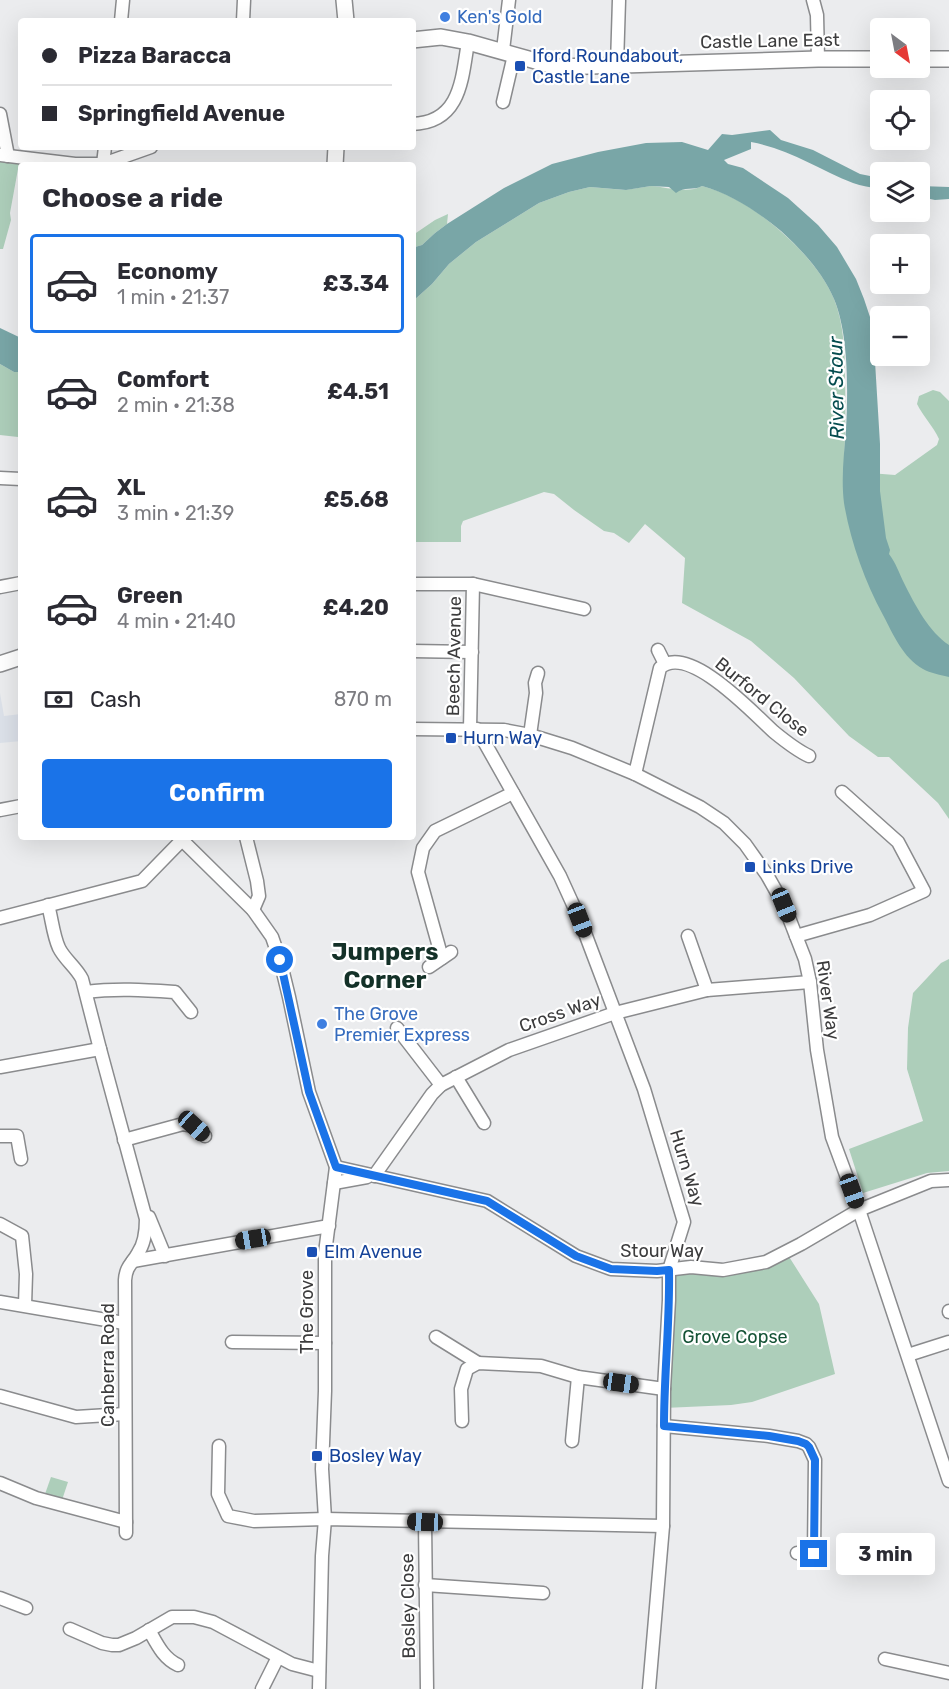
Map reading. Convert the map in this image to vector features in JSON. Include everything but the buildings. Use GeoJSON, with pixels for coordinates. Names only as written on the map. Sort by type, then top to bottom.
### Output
{"type":"FeatureCollection","features":[{"type":"Feature","properties":{"kind":"main road","name":"Castle Lane East"},"geometry":{"type":"LineString","coordinates":[[416,40],[441,37],[468,42],[557,67],[870,59]]}},
{"type":"Feature","properties":{"kind":"main road"},"geometry":{"type":"LineString","coordinates":[[930,59],[949,59]]}},
{"type":"Feature","properties":{"kind":"main road"},"geometry":{"type":"LineString","coordinates":[[0,664],[18,658]]}},
{"type":"Feature","properties":{"kind":"main road"},"geometry":{"type":"LineString","coordinates":[[0,672],[18,667]]}},
{"type":"Feature","properties":{"kind":"street"},"geometry":{"type":"LineString","coordinates":[[121,18],[123,0]]}},
{"type":"Feature","properties":{"kind":"street"},"geometry":{"type":"LineString","coordinates":[[243,18],[244,0]]}},
{"type":"Feature","properties":{"kind":"street"},"geometry":{"type":"LineString","coordinates":[[503,102],[509,53],[509,0]]}},
{"type":"Feature","properties":{"kind":"street"},"geometry":{"type":"LineString","coordinates":[[617,65],[620,0]]}},
{"type":"Feature","properties":{"kind":"street"},"geometry":{"type":"LineString","coordinates":[[813,0],[817,15],[818,59]]}},
{"type":"Feature","properties":{"kind":"street"},"geometry":{"type":"LineString","coordinates":[[416,123],[435,120],[450,108],[459,93],[468,42]]}},
{"type":"Feature","properties":{"kind":"street"},"geometry":{"type":"LineString","coordinates":[[0,114],[4,156],[57,162]]}},
{"type":"Feature","properties":{"kind":"street"},"geometry":{"type":"LineString","coordinates":[[109,162],[143,150]]}},
{"type":"Feature","properties":{"kind":"street"},"geometry":{"type":"LineString","coordinates":[[0,478],[18,479]]}},
{"type":"Feature","properties":{"kind":"street"},"geometry":{"type":"LineString","coordinates":[[0,587],[18,584]]}},
{"type":"Feature","properties":{"kind":"street"},"geometry":{"type":"LineString","coordinates":[[416,584],[473,584],[584,609]]}},
{"type":"Feature","properties":{"kind":"street","name":"Beech Avenue"},"geometry":{"type":"LineString","coordinates":[[473,584],[473,729]]}},
{"type":"Feature","properties":{"kind":"street"},"geometry":{"type":"LineString","coordinates":[[635,774],[660,668],[665,664],[658,650]]}},
{"type":"Feature","properties":{"kind":"street"},"geometry":{"type":"LineString","coordinates":[[416,651],[472,652]]}},
{"type":"Feature","properties":{"kind":"street","name":"Burford Close"},"geometry":{"type":"LineString","coordinates":[[665,664],[684,663],[710,676],[796,750],[808,756]]}},
{"type":"Feature","properties":{"kind":"street"},"geometry":{"type":"LineString","coordinates":[[530,735],[538,673]]}},
{"type":"Feature","properties":{"kind":"street","name":"River Way"},"geometry":{"type":"LineString","coordinates":[[416,729],[504,730],[530,735],[572,748],[635,774],[700,807],[724,823],[745,844],[767,874],[784,905],[805,959],[832,1137],[859,1210],[949,1481]]}},
{"type":"Feature","properties":{"kind":"street","name":"Hurn Way"},"geometry":{"type":"LineString","coordinates":[[473,729],[513,793],[560,876],[580,920],[644,1089],[684,1222],[669,1270],[664,1389],[663,1526],[649,1689]]}},
{"type":"Feature","properties":{"kind":"street"},"geometry":{"type":"LineString","coordinates":[[796,936],[870,915],[924,891],[898,842],[842,792]]}},
{"type":"Feature","properties":{"kind":"street"},"geometry":{"type":"LineString","coordinates":[[429,967],[446,955],[418,872],[423,848],[435,831],[513,793]]}},
{"type":"Feature","properties":{"kind":"street"},"geometry":{"type":"LineString","coordinates":[[0,810],[18,807]]}},
{"type":"Feature","properties":{"kind":"street"},"geometry":{"type":"LineString","coordinates":[[0,918],[142,881],[179,840]]}},
{"type":"Feature","properties":{"kind":"street","name":"The Grove"},"geometry":{"type":"LineString","coordinates":[[183,840],[242,898],[272,937],[289,997],[309,1092],[336,1167],[325,1253],[322,1469],[325,1519],[319,1689]]}},
{"type":"Feature","properties":{"kind":"street"},"geometry":{"type":"LineString","coordinates":[[247,840],[259,896],[253,910]]}},
{"type":"Feature","properties":{"kind":"street"},"geometry":{"type":"LineString","coordinates":[[242,898],[257,887]]}},
{"type":"Feature","properties":{"kind":"street","name":"Canberra Road"},"geometry":{"type":"LineString","coordinates":[[48,905],[59,947],[63,955],[78,970],[82,979],[124,1140],[143,1202],[165,1256]]}},
{"type":"Feature","properties":{"kind":"street"},"geometry":{"type":"LineString","coordinates":[[688,936],[707,990]]}},
{"type":"Feature","properties":{"kind":"street","name":"Cross Way"},"geometry":{"type":"LineString","coordinates":[[374,1176],[432,1094],[441,1085],[509,1050],[615,1013],[707,990],[810,982]]}},
{"type":"Feature","properties":{"kind":"street"},"geometry":{"type":"LineString","coordinates":[[86,992],[107,989],[178,988],[191,1012]]}},
{"type":"Feature","properties":{"kind":"street"},"geometry":{"type":"LineString","coordinates":[[398,1029],[441,1085]]}},
{"type":"Feature","properties":{"kind":"street"},"geometry":{"type":"LineString","coordinates":[[0,1067],[100,1049]]}},
{"type":"Feature","properties":{"kind":"street"},"geometry":{"type":"LineString","coordinates":[[456,1077],[484,1123]]}},
{"type":"Feature","properties":{"kind":"street"},"geometry":{"type":"LineString","coordinates":[[124,1140],[183,1124],[194,1126],[205,1136]]}},
{"type":"Feature","properties":{"kind":"street"},"geometry":{"type":"LineString","coordinates":[[0,1136],[17,1136],[21,1159]]}},
{"type":"Feature","properties":{"kind":"street","name":"Stour Way"},"geometry":{"type":"LineString","coordinates":[[336,1167],[487,1201],[576,1256],[611,1269],[657,1271],[691,1267],[723,1270],[766,1262],[859,1210],[931,1181],[949,1180]]}},
{"type":"Feature","properties":{"kind":"street","name":"Stour Way"},"geometry":{"type":"LineString","coordinates":[[334,1183],[374,1176]]}},
{"type":"Feature","properties":{"kind":"street","name":"Canberra Road"},"geometry":{"type":"LineString","coordinates":[[0,1483],[36,1498],[126,1527],[124,1323],[126,1271],[139,1252],[146,1232],[143,1202]]}},
{"type":"Feature","properties":{"kind":"street"},"geometry":{"type":"LineString","coordinates":[[0,1224],[22,1236],[26,1274],[25,1305]]}},
{"type":"Feature","properties":{"kind":"street"},"geometry":{"type":"LineString","coordinates":[[133,1261],[329,1226]]}},
{"type":"Feature","properties":{"kind":"street"},"geometry":{"type":"LineString","coordinates":[[0,1302],[124,1323]]}},
{"type":"Feature","properties":{"kind":"street"},"geometry":{"type":"LineString","coordinates":[[436,1337],[478,1363],[541,1366],[578,1377],[664,1389]]}},
{"type":"Feature","properties":{"kind":"street"},"geometry":{"type":"LineString","coordinates":[[232,1342],[325,1343]]}},
{"type":"Feature","properties":{"kind":"street"},"geometry":{"type":"LineString","coordinates":[[908,1355],[949,1342]]}},
{"type":"Feature","properties":{"kind":"street"},"geometry":{"type":"LineString","coordinates":[[462,1421],[461,1389],[467,1369],[478,1363]]}},
{"type":"Feature","properties":{"kind":"street"},"geometry":{"type":"LineString","coordinates":[[572,1441],[578,1377]]}},
{"type":"Feature","properties":{"kind":"street"},"geometry":{"type":"LineString","coordinates":[[0,1396],[76,1417],[125,1414]]}},
{"type":"Feature","properties":{"kind":"street"},"geometry":{"type":"LineString","coordinates":[[664,1426],[769,1436],[798,1441],[807,1445],[815,1460],[814,1554],[796,1553]]}},
{"type":"Feature","properties":{"kind":"street"},"geometry":{"type":"LineString","coordinates":[[219,1446],[219,1494],[228,1516],[254,1521],[325,1519],[663,1526]]}},
{"type":"Feature","properties":{"kind":"street","name":"Bosley Close"},"geometry":{"type":"LineString","coordinates":[[425,1522],[427,1689]]}},
{"type":"Feature","properties":{"kind":"street"},"geometry":{"type":"LineString","coordinates":[[425,1585],[543,1593]]}},
{"type":"Feature","properties":{"kind":"street"},"geometry":{"type":"LineString","coordinates":[[0,1598],[22,1604]]}},
{"type":"Feature","properties":{"kind":"street"},"geometry":{"type":"LineString","coordinates":[[70,1629],[112,1645],[126,1643],[172,1617],[194,1617],[213,1622],[292,1664],[319,1671]]}},
{"type":"Feature","properties":{"kind":"street"},"geometry":{"type":"LineString","coordinates":[[149,1630],[164,1655],[178,1665]]}},
{"type":"Feature","properties":{"kind":"street"},"geometry":{"type":"LineString","coordinates":[[262,1689],[278,1657]]}},
{"type":"Feature","properties":{"kind":"street"},"geometry":{"type":"LineString","coordinates":[[885,1659],[949,1672]]}},
{"type":"Feature","properties":{"kind":"shaded area"},"geometry":{"type":"Polygon","coordinates":[[[0,693],[4,716],[18,714],[18,741],[0,743],[0,693]]]}},
{"type":"Feature","properties":{"kind":"green space"},"geometry":{"type":"Polygon","coordinates":[[[20,158],[10,213],[11,220],[3,249],[0,249],[0,159],[20,158]]]}},
{"type":"Feature","properties":{"kind":"green space"},"geometry":{"type":"Polygon","coordinates":[[[651,186],[691,190],[702,186],[712,189],[742,203],[760,215],[810,260],[829,289],[840,318],[845,359],[844,471],[895,475],[937,445],[939,439],[917,404],[919,396],[933,390],[940,392],[949,401],[949,819],[938,803],[889,757],[878,757],[849,736],[794,678],[751,641],[682,603],[685,558],[645,524],[629,543],[614,533],[604,531],[554,494],[544,492],[463,521],[461,542],[416,542],[416,298],[449,264],[476,242],[539,203],[590,187],[625,190],[651,186]]]}},
{"type":"Feature","properties":{"kind":"green space"},"geometry":{"type":"Polygon","coordinates":[[[448,214],[447,224],[422,245],[416,247],[416,233],[448,214]]]}},
{"type":"Feature","properties":{"kind":"green space"},"geometry":{"type":"Polygon","coordinates":[[[0,364],[18,372],[18,437],[0,435],[0,364]]]}},
{"type":"Feature","properties":{"kind":"green space"},"geometry":{"type":"Polygon","coordinates":[[[949,959],[949,1171],[927,1173],[863,1193],[849,1149],[923,1121],[907,1069],[908,1028],[913,993],[941,963],[949,959]]]}},
{"type":"Feature","properties":{"kind":"green space","name":"Grove Copse"},"geometry":{"type":"Polygon","coordinates":[[[786,1252],[819,1304],[835,1374],[752,1402],[664,1408],[669,1270],[723,1270],[786,1252]]]}},
{"type":"Feature","properties":{"kind":"green space"},"geometry":{"type":"Polygon","coordinates":[[[51,1477],[68,1482],[62,1500],[45,1494],[51,1477]]]}},
{"type":"Feature","properties":{"kind":"water"},"geometry":{"type":"Polygon","coordinates":[[[770,130],[781,140],[813,150],[860,174],[870,176],[870,187],[856,184],[791,154],[751,142],[751,149],[724,160],[728,164],[743,168],[788,198],[818,225],[837,247],[856,279],[870,317],[870,366],[875,366],[880,491],[889,554],[923,617],[935,633],[949,645],[949,677],[923,669],[904,652],[864,575],[850,531],[843,494],[847,381],[845,346],[839,313],[829,289],[811,262],[789,238],[763,217],[744,204],[702,186],[676,193],[669,187],[651,186],[626,190],[590,187],[539,203],[476,242],[449,264],[416,298],[416,247],[422,245],[447,224],[504,188],[552,164],[598,152],[646,143],[682,142],[708,150],[722,134],[732,135],[770,130]]]}},
{"type":"Feature","properties":{"kind":"water"},"geometry":{"type":"Polygon","coordinates":[[[930,186],[949,187],[949,199],[930,199],[930,186]]]}},
{"type":"Feature","properties":{"kind":"water"},"geometry":{"type":"Polygon","coordinates":[[[0,328],[18,337],[18,372],[0,364],[0,328]]]}},
{"type":"Feature","properties":{"kind":"place","name":"Ken's Gold"},"geometry":{"type":"Point","coordinates":[445,17]}},
{"type":"Feature","properties":{"kind":"place","name":"Iford Roundabout, Castle Lane"},"geometry":{"type":"Point","coordinates":[520,66]}},
{"type":"Feature","properties":{"kind":"place","name":"Hurn Way"},"geometry":{"type":"Point","coordinates":[451,738]}},
{"type":"Feature","properties":{"kind":"place","name":"Links Drive"},"geometry":{"type":"Point","coordinates":[750,867]}},
{"type":"Feature","properties":{"kind":"place","name":"The Grove Premier Express"},"geometry":{"type":"Point","coordinates":[322,1024]}},
{"type":"Feature","properties":{"kind":"place","name":"Elm Avenue"},"geometry":{"type":"Point","coordinates":[312,1252]}},
{"type":"Feature","properties":{"kind":"place","name":"Bosley Way"},"geometry":{"type":"Point","coordinates":[317,1456]}},
{"type":"Feature","properties":{"kind":"district","name":"Jumpers Corner"},"geometry":{"type":"Point","coordinates":[385,966]}},
{"type":"Feature","properties":{"kind":"route"},"geometry":{"type":"LineString","coordinates":[[280,960],[309,1092],[336,1167],[487,1201],[576,1256],[611,1269],[669,1270],[664,1426],[769,1436],[806,1444],[811,1449],[815,1460],[814,1554]]}},
{"type":"Feature","properties":{"kind":"water label","name":"River Stour"},"geometry":{"type":"Point","coordinates":[836,388]}}]}
